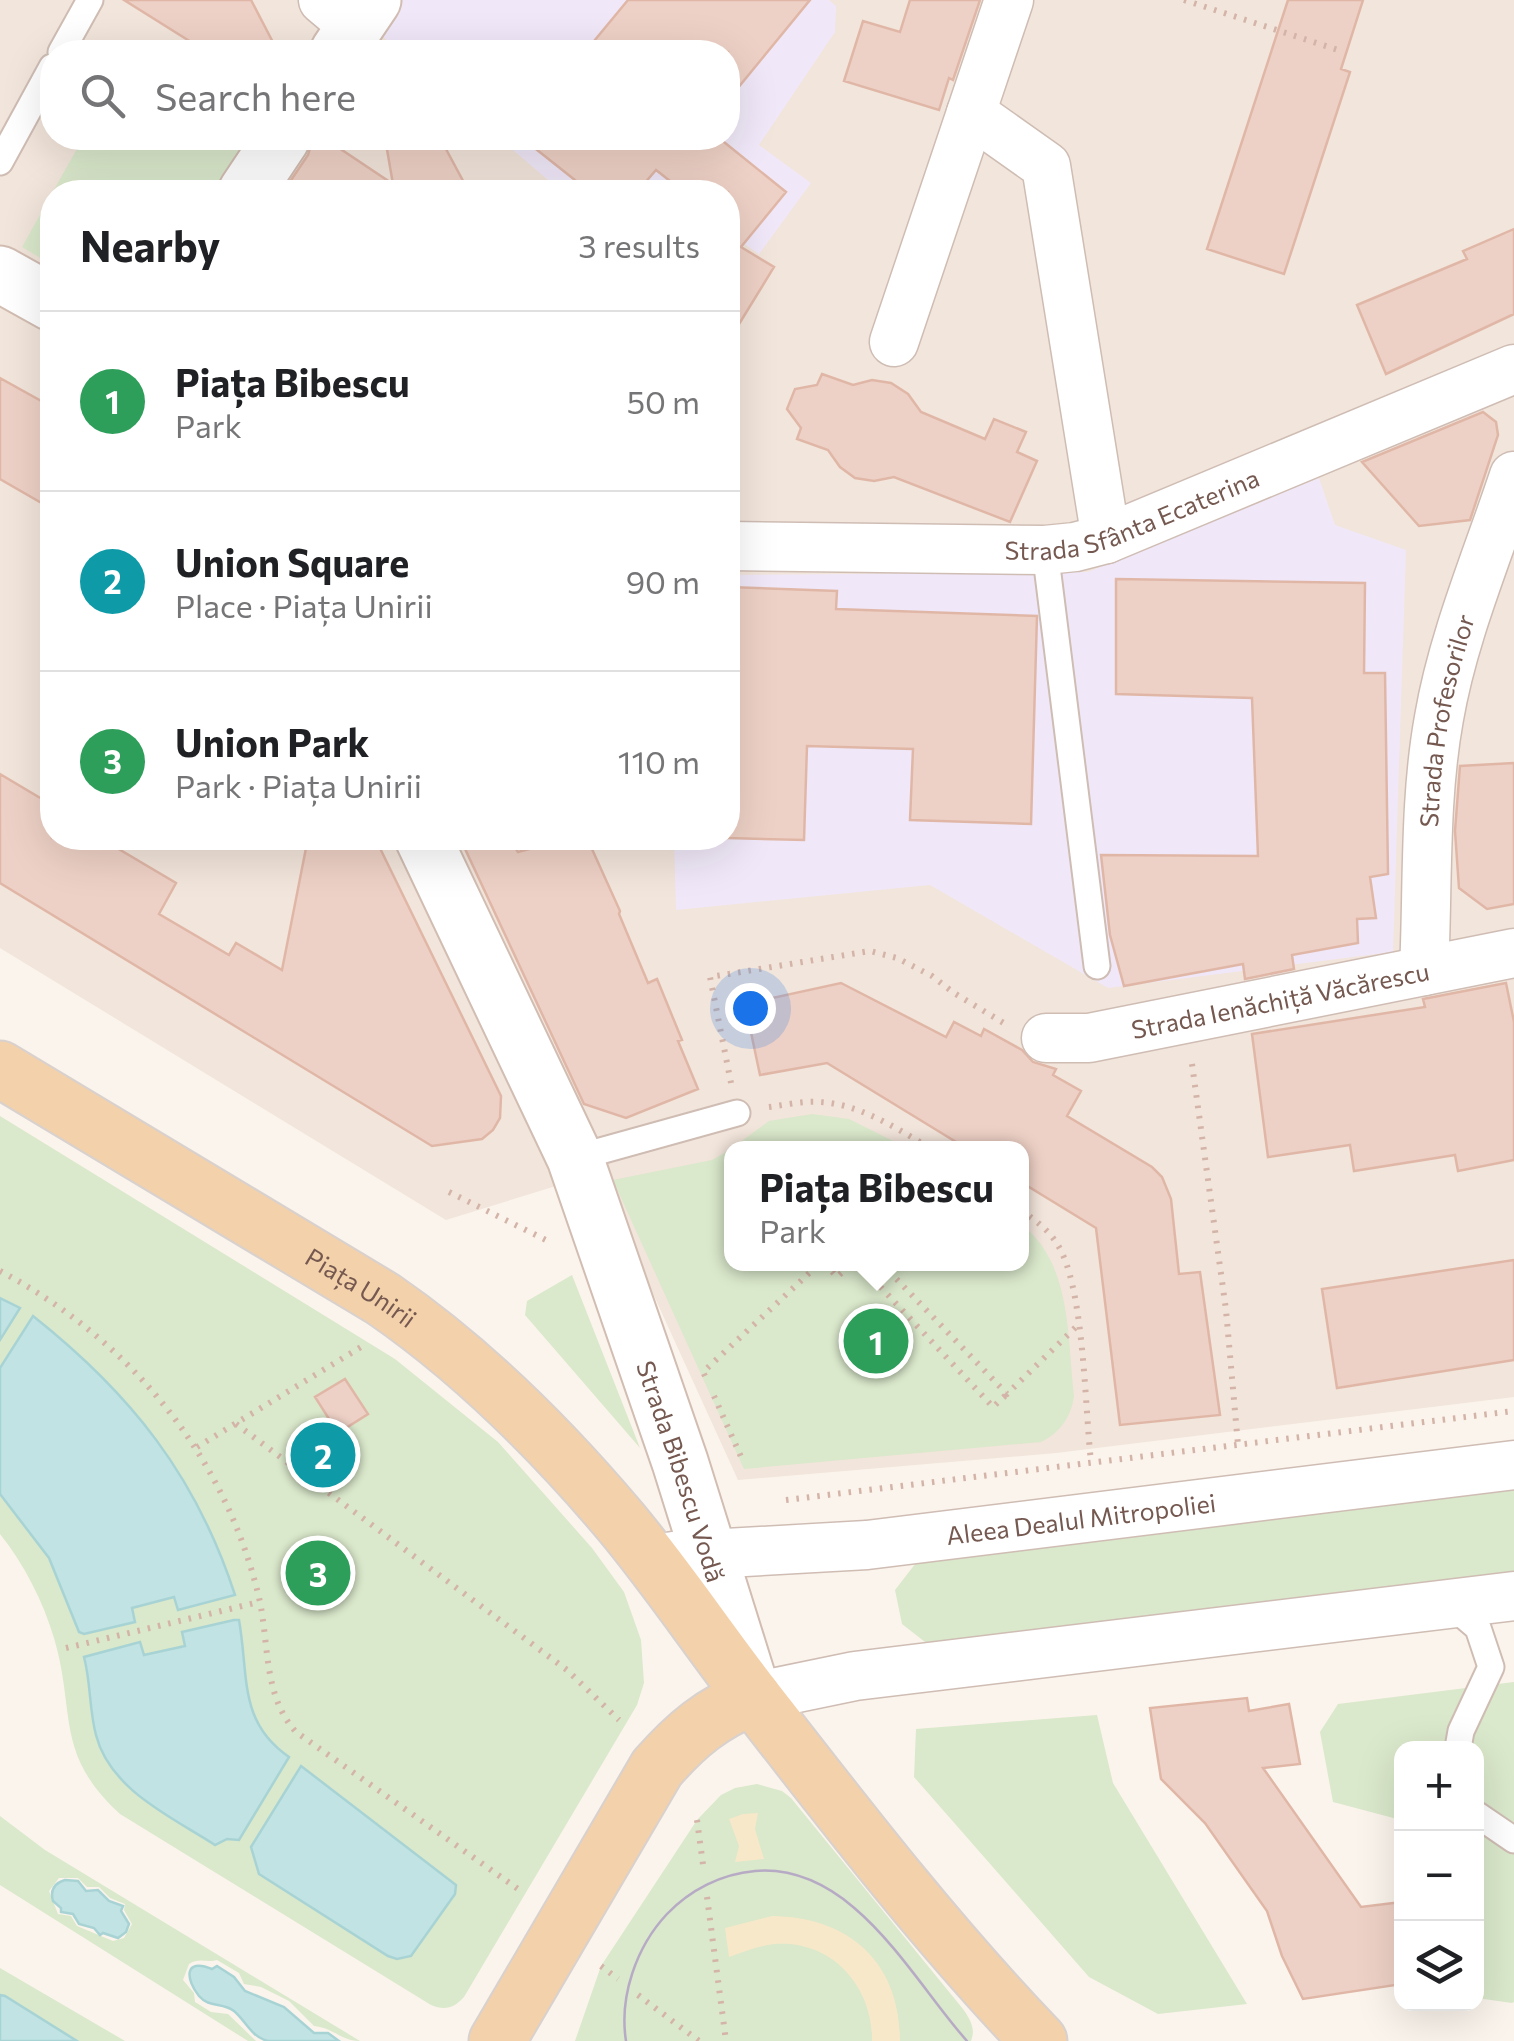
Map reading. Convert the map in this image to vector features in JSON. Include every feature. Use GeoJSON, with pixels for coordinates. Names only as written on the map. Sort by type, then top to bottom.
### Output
{"type":"FeatureCollection","features":[{"type":"Feature","properties":{"kind":"main road","name":"Piața Unirii"},"geometry":{"type":"LineString","coordinates":[[0,1069],[318,1258],[431,1332],[494,1386],[577,1473],[674,1564],[753,1696],[721,1709],[691,1731],[657,1768]]}},
{"type":"Feature","properties":{"kind":"main road","name":"Piața Unirii"},"geometry":{"type":"LineString","coordinates":[[498,2041],[696,1699],[695,1669],[674,1564]]}},
{"type":"Feature","properties":{"kind":"main road"},"geometry":{"type":"LineString","coordinates":[[753,1696],[985,1984],[1039,2041]]}},
{"type":"Feature","properties":{"kind":"street"},"geometry":{"type":"LineString","coordinates":[[894,342],[1009,0]]}},
{"type":"Feature","properties":{"kind":"street"},"geometry":{"type":"LineString","coordinates":[[971,113],[1046,166],[1106,539]]}},
{"type":"Feature","properties":{"kind":"street"},"geometry":{"type":"LineString","coordinates":[[254,180],[274,150]]}},
{"type":"Feature","properties":{"kind":"street"},"geometry":{"type":"LineString","coordinates":[[0,274],[40,296]]}},
{"type":"Feature","properties":{"kind":"street","name":"Strada Sfânta Ecaterina"},"geometry":{"type":"LineString","coordinates":[[740,546],[1045,550],[1075,547],[1106,539],[1514,369]]}},
{"type":"Feature","properties":{"kind":"street","name":"Strada Profesorilor"},"geometry":{"type":"LineString","coordinates":[[1424,971],[1438,718],[1450,668],[1514,476]]}},
{"type":"Feature","properties":{"kind":"street","name":"Strada Bibescu Vodă"},"geometry":{"type":"LineString","coordinates":[[429,850],[575,1158],[674,1564]]}},
{"type":"Feature","properties":{"kind":"street","name":"Strada Ienăchiță Văcărescu"},"geometry":{"type":"LineString","coordinates":[[1046,1038],[1090,1038],[1514,953]]}},
{"type":"Feature","properties":{"kind":"street","name":"Aleea Dealul Mitropoliei"},"geometry":{"type":"LineString","coordinates":[[674,1564],[867,1545],[1514,1465]]}},
{"type":"Feature","properties":{"kind":"street"},"geometry":{"type":"LineString","coordinates":[[753,1696],[856,1676],[1514,1596]]}},
{"type":"Feature","properties":{"kind":"lane"},"geometry":{"type":"LineString","coordinates":[[68,40],[90,0]]}},
{"type":"Feature","properties":{"kind":"lane"},"geometry":{"type":"LineString","coordinates":[[0,162],[40,90]]}},
{"type":"Feature","properties":{"kind":"lane"},"geometry":{"type":"LineString","coordinates":[[1045,550],[1097,966]]}},
{"type":"Feature","properties":{"kind":"lane"},"geometry":{"type":"LineString","coordinates":[[575,1158],[748,1110]]}},
{"type":"Feature","properties":{"kind":"lane"},"geometry":{"type":"LineString","coordinates":[[1450,1604],[1478,1628],[1491,1666],[1459,1741]]}},
{"type":"Feature","properties":{"kind":"lane"},"geometry":{"type":"LineString","coordinates":[[1484,1819],[1514,1840]]}},
{"type":"Feature","properties":{"kind":"path"},"geometry":{"type":"LineString","coordinates":[[1184,0],[1341,51]]}},
{"type":"Feature","properties":{"kind":"path"},"geometry":{"type":"LineString","coordinates":[[917,1141],[883,1122],[833,1104],[814,1101],[748,1110],[710,977],[870,951],[898,958],[994,1018],[1019,1031],[1046,1038]]}},
{"type":"Feature","properties":{"kind":"path"},"geometry":{"type":"LineString","coordinates":[[1185,1018],[1218,1240],[1238,1445]]}},
{"type":"Feature","properties":{"kind":"path"},"geometry":{"type":"LineString","coordinates":[[450,1192],[566,1251]]}},
{"type":"Feature","properties":{"kind":"path"},"geometry":{"type":"LineString","coordinates":[[1029,1216],[1046,1229],[1062,1254],[1078,1325],[1091,1462]]}},
{"type":"Feature","properties":{"kind":"path"},"geometry":{"type":"LineString","coordinates":[[0,1271],[41,1292],[117,1353],[197,1447],[246,1555],[260,1602],[272,1684],[284,1718],[296,1732],[518,1889]]}},
{"type":"Feature","properties":{"kind":"path"},"geometry":{"type":"LineString","coordinates":[[742,1459],[703,1372],[814,1271]]}},
{"type":"Feature","properties":{"kind":"path"},"geometry":{"type":"LineString","coordinates":[[862,1271],[993,1407],[1078,1325]]}},
{"type":"Feature","properties":{"kind":"path"},"geometry":{"type":"LineString","coordinates":[[889,1271],[1007,1394]]}},
{"type":"Feature","properties":{"kind":"path"},"geometry":{"type":"LineString","coordinates":[[197,1447],[361,1347]]}},
{"type":"Feature","properties":{"kind":"path"},"geometry":{"type":"LineString","coordinates":[[774,1501],[1514,1411]]}},
{"type":"Feature","properties":{"kind":"path"},"geometry":{"type":"LineString","coordinates":[[236,1424],[567,1670],[618,1720]]}},
{"type":"Feature","properties":{"kind":"path"},"geometry":{"type":"LineString","coordinates":[[66,1648],[260,1602]]}},
{"type":"Feature","properties":{"kind":"path"},"geometry":{"type":"LineString","coordinates":[[697,1820],[704,1872]]}},
{"type":"Feature","properties":{"kind":"path"},"geometry":{"type":"LineString","coordinates":[[707,1897],[726,2041]]}},
{"type":"Feature","properties":{"kind":"path"},"geometry":{"type":"LineString","coordinates":[[602,1966],[618,1979]]}},
{"type":"Feature","properties":{"kind":"path"},"geometry":{"type":"LineString","coordinates":[[638,1995],[699,2041]]}},
{"type":"Feature","properties":{"kind":"shaded area"},"geometry":{"type":"Polygon","coordinates":[[[0,0],[1514,0],[1514,1397],[1056,1453],[738,1480],[598,1173],[446,1220],[0,948],[0,0]]]}},
{"type":"Feature","properties":{"kind":"shaded area"},"geometry":{"type":"Polygon","coordinates":[[[403,0],[829,0],[836,6],[835,32],[759,145],[811,183],[759,254],[740,241],[740,180],[548,180],[513,150],[740,150],[740,40],[387,40],[381,35],[403,0]]]}},
{"type":"Feature","properties":{"kind":"shaded area"},"geometry":{"type":"Polygon","coordinates":[[[1319,478],[1335,525],[1406,550],[1393,952],[1108,988],[930,885],[676,910],[674,850],[740,850],[740,575],[1088,572],[1319,478]]]}},
{"type":"Feature","properties":{"kind":"green space"},"geometry":{"type":"Polygon","coordinates":[[[76,150],[240,150],[221,180],[60,180],[76,150]]]}},
{"type":"Feature","properties":{"kind":"green space"},"geometry":{"type":"Polygon","coordinates":[[[40,215],[40,258],[22,247],[40,215]]]}},
{"type":"Feature","properties":{"kind":"green space"},"geometry":{"type":"Polygon","coordinates":[[[812,1114],[849,1119],[893,1141],[742,1141],[769,1121],[812,1114]]]}},
{"type":"Feature","properties":{"kind":"green space"},"geometry":{"type":"Polygon","coordinates":[[[0,1116],[395,1359],[498,1442],[592,1548],[624,1592],[641,1640],[644,1683],[637,1705],[464,1997],[453,2006],[431,2005],[120,1814],[85,1772],[70,1731],[50,1624],[25,1570],[0,1534],[0,1116]]]}},
{"type":"Feature","properties":{"kind":"green space"},"geometry":{"type":"Polygon","coordinates":[[[724,1153],[724,1271],[1029,1271],[1029,1232],[1050,1259],[1068,1326],[1074,1396],[1059,1429],[1041,1442],[744,1469],[613,1180],[712,1160],[724,1153]]]}},
{"type":"Feature","properties":{"kind":"green space"},"geometry":{"type":"Polygon","coordinates":[[[572,1275],[640,1448],[525,1315],[527,1301],[572,1275]]]}},
{"type":"Feature","properties":{"kind":"green space"},"geometry":{"type":"Polygon","coordinates":[[[1514,1484],[1514,1581],[934,1649],[902,1624],[895,1590],[919,1559],[1514,1484]]]}},
{"type":"Feature","properties":{"kind":"green space"},"geometry":{"type":"Polygon","coordinates":[[[1514,1682],[1514,2002],[1484,1999],[1484,1741],[1394,1741],[1394,1818],[1333,1802],[1320,1732],[1338,1704],[1514,1682]]]}},
{"type":"Feature","properties":{"kind":"green space"},"geometry":{"type":"Polygon","coordinates":[[[1097,1715],[1113,1783],[1247,2004],[1158,2014],[1089,1977],[914,1777],[916,1729],[1097,1715]]]}},
{"type":"Feature","properties":{"kind":"green space"},"geometry":{"type":"Polygon","coordinates":[[[757,1784],[782,1791],[791,1798],[963,2009],[973,2028],[971,2041],[575,2041],[601,1966],[697,1820],[721,1795],[757,1784]]]}},
{"type":"Feature","properties":{"kind":"green space"},"geometry":{"type":"Polygon","coordinates":[[[0,1816],[45,1850],[360,2041],[314,2026],[289,2001],[261,1987],[244,1984],[239,1973],[217,1960],[189,1964],[183,1980],[194,1993],[195,2002],[211,2012],[228,2014],[256,2041],[248,2041],[0,1885],[0,1816]],[[59,1878],[49,1891],[58,1914],[71,1916],[77,1926],[113,1941],[124,1938],[132,1924],[125,1904],[110,1898],[99,1887],[87,1887],[78,1878],[59,1878]]]}},
{"type":"Feature","properties":{"kind":"green space"},"geometry":{"type":"Polygon","coordinates":[[[0,1968],[125,2041],[0,2041],[0,1968]]]}},
{"type":"Feature","properties":{"kind":"sand"},"geometry":{"type":"Polygon","coordinates":[[[758,1813],[755,1829],[764,1859],[735,1862],[739,1846],[729,1819],[758,1813]]]}},
{"type":"Feature","properties":{"kind":"sand"},"geometry":{"type":"Polygon","coordinates":[[[772,1916],[824,1925],[865,1949],[891,1988],[900,2041],[872,2041],[865,2002],[857,1985],[831,1958],[814,1949],[774,1944],[729,1957],[725,1928],[772,1916]]]}},
{"type":"Feature","properties":{"kind":"water"},"geometry":{"type":"Polygon","coordinates":[[[0,1298],[20,1308],[0,1340],[0,1298]]]}},
{"type":"Feature","properties":{"kind":"water"},"geometry":{"type":"Polygon","coordinates":[[[33,1316],[100,1375],[156,1439],[201,1512],[235,1595],[178,1610],[174,1597],[132,1608],[135,1622],[79,1632],[49,1558],[0,1494],[0,1368],[33,1316]]]}},
{"type":"Feature","properties":{"kind":"water"},"geometry":{"type":"Polygon","coordinates":[[[239,1620],[253,1713],[261,1729],[289,1757],[239,1840],[227,1839],[215,1845],[145,1800],[114,1771],[96,1735],[84,1657],[140,1642],[144,1655],[185,1646],[182,1632],[239,1620]]]}},
{"type":"Feature","properties":{"kind":"water"},"geometry":{"type":"Polygon","coordinates":[[[301,1766],[456,1885],[455,1894],[411,1956],[388,1956],[259,1874],[251,1847],[301,1766]]]}},
{"type":"Feature","properties":{"kind":"water"},"geometry":{"type":"Polygon","coordinates":[[[65,1880],[78,1881],[86,1891],[98,1890],[109,1901],[123,1906],[121,1911],[129,1924],[126,1932],[118,1938],[100,1935],[94,1928],[79,1924],[73,1914],[61,1912],[52,1894],[56,1885],[65,1880]]]}},
{"type":"Feature","properties":{"kind":"water"},"geometry":{"type":"Polygon","coordinates":[[[217,1966],[234,1977],[245,1991],[284,2007],[314,2033],[328,2033],[339,2041],[268,2041],[257,2036],[234,2011],[207,2002],[195,1990],[190,1977],[192,1968],[217,1966]]]}},
{"type":"Feature","properties":{"kind":"water"},"geometry":{"type":"Polygon","coordinates":[[[0,1995],[5,1996],[77,2041],[0,2041],[0,1995]]]}},
{"type":"Feature","properties":{"kind":"building"},"geometry":{"type":"Polygon","coordinates":[[[124,0],[251,0],[272,40],[188,40],[124,0]]]}},
{"type":"Feature","properties":{"kind":"building"},"geometry":{"type":"Polygon","coordinates":[[[628,0],[810,0],[740,85],[740,40],[595,40],[628,0]]]}},
{"type":"Feature","properties":{"kind":"building"},"geometry":{"type":"Polygon","coordinates":[[[910,0],[980,0],[939,110],[844,81],[863,21],[900,32],[910,0]]]}},
{"type":"Feature","properties":{"kind":"building"},"geometry":{"type":"Polygon","coordinates":[[[1288,0],[1363,0],[1341,69],[1350,72],[1284,274],[1207,249],[1288,0]]]}},
{"type":"Feature","properties":{"kind":"building"},"geometry":{"type":"Polygon","coordinates":[[[309,150],[342,150],[387,180],[291,180],[309,150]]]}},
{"type":"Feature","properties":{"kind":"building"},"geometry":{"type":"Polygon","coordinates":[[[387,150],[446,150],[463,180],[392,180],[387,150]]]}},
{"type":"Feature","properties":{"kind":"building"},"geometry":{"type":"Polygon","coordinates":[[[537,150],[734,150],[786,192],[741,247],[774,267],[740,322],[740,180],[669,180],[656,170],[647,180],[575,180],[537,150]]]}},
{"type":"Feature","properties":{"kind":"building"},"geometry":{"type":"Polygon","coordinates":[[[1514,229],[1514,314],[1386,374],[1357,305],[1467,259],[1463,251],[1514,229]]]}},
{"type":"Feature","properties":{"kind":"building"},"geometry":{"type":"Polygon","coordinates":[[[822,374],[853,385],[872,380],[891,383],[908,394],[921,412],[985,439],[994,419],[1026,432],[1017,452],[1037,461],[1010,522],[894,477],[874,481],[855,478],[840,467],[828,450],[797,439],[801,428],[787,409],[795,389],[817,385],[822,374]]]}},
{"type":"Feature","properties":{"kind":"building"},"geometry":{"type":"Polygon","coordinates":[[[0,378],[40,400],[40,502],[0,479],[0,378]]]}},
{"type":"Feature","properties":{"kind":"building"},"geometry":{"type":"Polygon","coordinates":[[[1483,412],[1496,422],[1498,435],[1470,520],[1419,526],[1362,462],[1483,412]]]}},
{"type":"Feature","properties":{"kind":"building"},"geometry":{"type":"Polygon","coordinates":[[[1116,579],[1365,583],[1364,673],[1385,673],[1388,874],[1370,877],[1376,918],[1357,919],[1358,943],[1292,955],[1294,969],[1245,979],[1243,964],[1124,986],[1110,935],[1101,855],[1258,856],[1252,698],[1116,694],[1116,579]]]}},
{"type":"Feature","properties":{"kind":"building"},"geometry":{"type":"Polygon","coordinates":[[[740,587],[837,591],[836,609],[1037,616],[1031,824],[910,820],[913,749],[807,746],[804,840],[740,838],[740,587]]]}},
{"type":"Feature","properties":{"kind":"building"},"geometry":{"type":"Polygon","coordinates":[[[1514,763],[1514,904],[1487,909],[1459,888],[1455,831],[1460,766],[1514,763]]]}},
{"type":"Feature","properties":{"kind":"building"},"geometry":{"type":"Polygon","coordinates":[[[0,774],[40,798],[40,850],[120,850],[176,883],[159,914],[229,955],[236,943],[282,970],[306,850],[381,850],[501,1096],[500,1118],[482,1139],[432,1146],[0,883],[0,774]]]}},
{"type":"Feature","properties":{"kind":"building"},"geometry":{"type":"Polygon","coordinates":[[[466,850],[592,850],[648,983],[657,979],[698,1089],[626,1118],[584,1104],[466,850]]]}},
{"type":"Feature","properties":{"kind":"building"},"geometry":{"type":"Polygon","coordinates":[[[841,983],[946,1037],[954,1022],[981,1036],[984,1029],[1022,1050],[1033,1062],[1056,1069],[1053,1075],[1081,1091],[1067,1116],[1152,1167],[1162,1177],[1171,1199],[1179,1274],[1200,1272],[1220,1415],[1120,1425],[1096,1228],[1029,1187],[1029,1141],[955,1141],[827,1063],[760,1075],[745,1004],[841,983]]]}},
{"type":"Feature","properties":{"kind":"building"},"geometry":{"type":"Polygon","coordinates":[[[1506,983],[1514,1022],[1514,1160],[1458,1171],[1455,1155],[1354,1171],[1350,1145],[1268,1157],[1252,1034],[1425,1007],[1423,999],[1506,983]]]}},
{"type":"Feature","properties":{"kind":"building"},"geometry":{"type":"Polygon","coordinates":[[[1514,1260],[1514,1360],[1337,1388],[1322,1289],[1514,1260]]]}},
{"type":"Feature","properties":{"kind":"building"},"geometry":{"type":"Polygon","coordinates":[[[345,1379],[368,1414],[338,1433],[315,1397],[345,1379]]]}},
{"type":"Feature","properties":{"kind":"building"},"geometry":{"type":"Polygon","coordinates":[[[1247,1698],[1249,1711],[1289,1704],[1300,1764],[1263,1768],[1361,1907],[1394,1903],[1394,1985],[1303,1999],[1282,1956],[1267,1911],[1205,1823],[1161,1779],[1150,1708],[1247,1698]]]}},
{"type":"Feature","properties":{"kind":"tram line"},"geometry":{"type":"LineString","coordinates":[[626,2041],[625,2007],[632,1973],[656,1927],[696,1891],[718,1880],[755,1871],[790,1873],[822,1885],[850,1905],[877,1929],[967,2041]]}},
{"type":"Feature","properties":{"kind":"place","name":"Piața Bibescu"},"geometry":{"type":"Point","coordinates":[876,1341]}},
{"type":"Feature","properties":{"kind":"place","name":"Union Square"},"geometry":{"type":"Point","coordinates":[323,1455]}},
{"type":"Feature","properties":{"kind":"place","name":"Union Park"},"geometry":{"type":"Point","coordinates":[318,1573]}}]}
